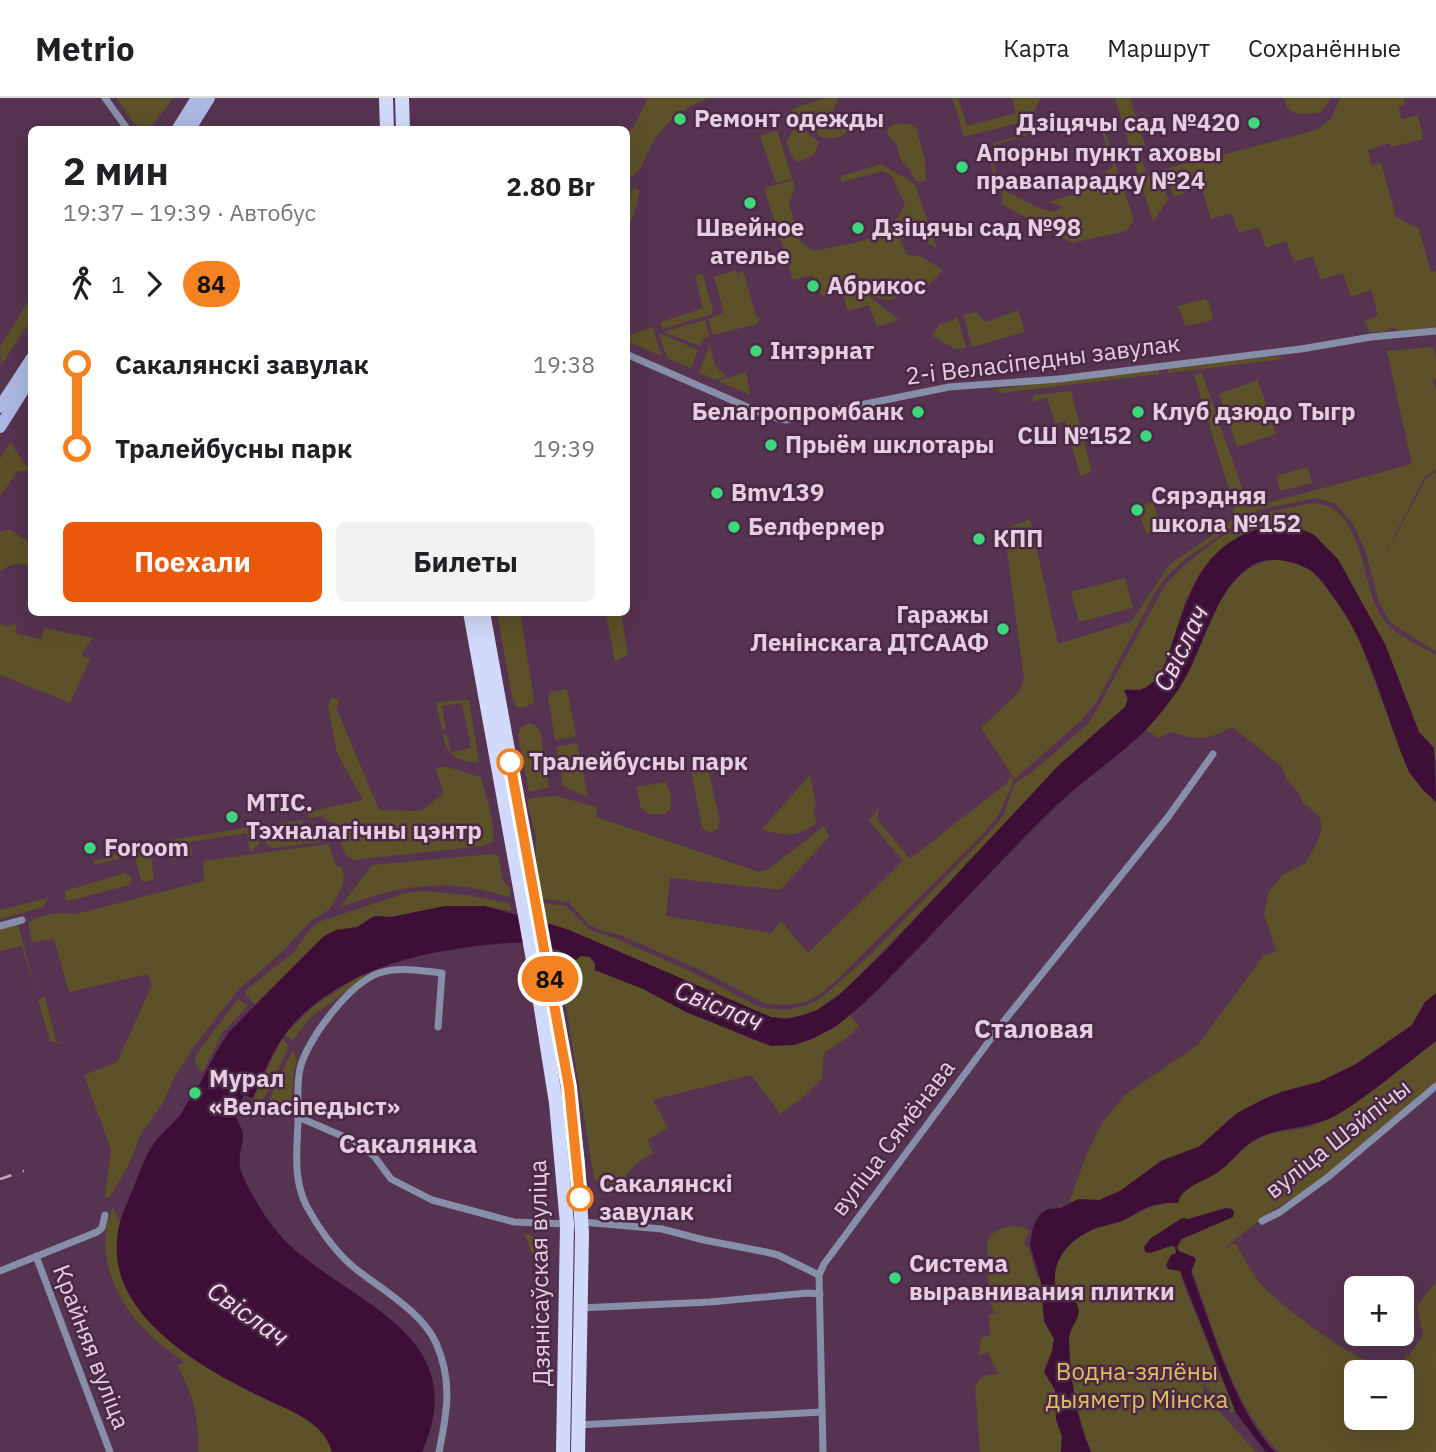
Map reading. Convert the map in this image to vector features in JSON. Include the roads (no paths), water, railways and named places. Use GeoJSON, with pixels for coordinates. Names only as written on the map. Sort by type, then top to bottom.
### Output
{"type":"FeatureCollection","features":[{"type":"Feature","properties":{"kind":"main road"},"geometry":{"type":"LineString","coordinates":[[180,126],[197,98]]}},
{"type":"Feature","properties":{"kind":"main road"},"geometry":{"type":"LineString","coordinates":[[192,126],[209,98]]}},
{"type":"Feature","properties":{"kind":"main road"},"geometry":{"type":"LineString","coordinates":[[386,98],[387,126]]}},
{"type":"Feature","properties":{"kind":"main road"},"geometry":{"type":"LineString","coordinates":[[402,98],[403,126]]}},
{"type":"Feature","properties":{"kind":"main road"},"geometry":{"type":"LineString","coordinates":[[0,428],[28,367]]}},
{"type":"Feature","properties":{"kind":"main road"},"geometry":{"type":"LineString","coordinates":[[0,407],[28,379]]}},
{"type":"Feature","properties":{"kind":"main road"},"geometry":{"type":"LineString","coordinates":[[471,616],[495,718]]}},
{"type":"Feature","properties":{"kind":"main road"},"geometry":{"type":"LineString","coordinates":[[483,616],[495,718]]}},
{"type":"Feature","properties":{"kind":"main road","name":"Дзянісаўская вуліца"},"geometry":{"type":"LineString","coordinates":[[495,718],[541,970],[556,1102],[574,1223],[580,1313],[579,1452]]}},
{"type":"Feature","properties":{"kind":"main road","name":"Дзянісаўская вуліца"},"geometry":{"type":"LineString","coordinates":[[563,1452],[565,1303],[574,1223]]}},
{"type":"Feature","properties":{"kind":"main road"},"geometry":{"type":"LineString","coordinates":[[565,1303],[580,1313]]}},
{"type":"Feature","properties":{"kind":"street"},"geometry":{"type":"LineString","coordinates":[[105,98],[125,126]]}},
{"type":"Feature","properties":{"kind":"street","name":"2-і Веласіпедны завулак"},"geometry":{"type":"LineString","coordinates":[[630,356],[768,416],[786,420],[949,387],[1059,379],[1301,349],[1371,337],[1436,331]]}},
{"type":"Feature","properties":{"kind":"street","name":"вуліца Сямёнава"},"geometry":{"type":"LineString","coordinates":[[819,1275],[824,1264],[913,1141],[1004,1021],[1167,817],[1213,754]]}},
{"type":"Feature","properties":{"kind":"street"},"geometry":{"type":"LineString","coordinates":[[0,926],[22,920]]}},
{"type":"Feature","properties":{"kind":"street"},"geometry":{"type":"LineString","coordinates":[[438,1027],[442,973],[400,969],[381,972],[370,977],[329,1015],[307,1049],[299,1071],[296,1177],[307,1207],[348,1262],[419,1318],[436,1341],[446,1368],[448,1391],[439,1452]]}},
{"type":"Feature","properties":{"kind":"street","name":"вуліца Шэйпічы"},"geometry":{"type":"LineString","coordinates":[[1262,1220],[1280,1212],[1328,1177],[1436,1086]]}},
{"type":"Feature","properties":{"kind":"street"},"geometry":{"type":"LineString","coordinates":[[298,1117],[354,1141],[374,1156],[391,1179],[432,1200],[514,1222],[662,1229],[766,1252],[819,1275],[823,1452]]}},
{"type":"Feature","properties":{"kind":"street"},"geometry":{"type":"LineString","coordinates":[[0,1270],[97,1232],[102,1228],[105,1215]]}},
{"type":"Feature","properties":{"kind":"street","name":"Крайняя вуліца"},"geometry":{"type":"LineString","coordinates":[[36,1256],[110,1452]]}},
{"type":"Feature","properties":{"kind":"street"},"geometry":{"type":"LineString","coordinates":[[580,1313],[820,1294]]}},
{"type":"Feature","properties":{"kind":"street"},"geometry":{"type":"LineString","coordinates":[[563,1425],[822,1412]]}},
{"type":"Feature","properties":{"kind":"water","name":"Свіслач"},"geometry":{"type":"Polygon","coordinates":[[[1277,524],[1296,527],[1313,534],[1338,559],[1385,644],[1419,732],[1434,748],[1436,802],[1409,772],[1368,660],[1347,618],[1327,588],[1314,573],[1304,567],[1285,561],[1265,560],[1249,568],[1235,580],[1223,597],[1174,696],[1139,737],[1057,805],[861,1006],[835,1027],[814,1038],[794,1045],[771,1046],[686,1012],[643,989],[595,970],[595,963],[590,957],[581,956],[576,960],[543,945],[524,943],[496,944],[427,954],[379,968],[334,991],[313,1005],[294,1023],[276,1049],[253,1098],[244,1095],[237,1112],[236,1117],[243,1135],[241,1171],[264,1214],[289,1245],[403,1330],[422,1354],[433,1381],[434,1413],[422,1452],[332,1452],[328,1441],[312,1424],[186,1354],[163,1336],[143,1315],[128,1292],[119,1267],[117,1240],[123,1214],[147,1155],[193,1097],[229,1032],[323,937],[336,930],[357,927],[375,916],[391,917],[445,906],[485,906],[567,929],[771,1017],[785,1019],[817,1010],[838,996],[884,952],[1058,766],[1125,707],[1128,698],[1124,690],[1142,689],[1155,680],[1165,664],[1194,585],[1217,553],[1233,540],[1277,524]]]}},
{"type":"Feature","properties":{"kind":"water"},"geometry":{"type":"Polygon","coordinates":[[[1436,993],[1436,1041],[1363,1098],[1328,1120],[1260,1137],[1247,1145],[1221,1170],[1188,1189],[1178,1203],[1164,1203],[1141,1210],[1122,1221],[1095,1229],[1070,1244],[1059,1260],[1055,1278],[1059,1297],[1075,1301],[1078,1306],[1078,1316],[1069,1340],[1071,1369],[1078,1411],[1091,1452],[1061,1452],[1062,1437],[1056,1419],[1055,1390],[1044,1372],[1054,1339],[1044,1321],[1041,1282],[1030,1245],[1033,1227],[1040,1214],[1048,1209],[1061,1208],[1078,1199],[1099,1200],[1120,1191],[1161,1161],[1200,1146],[1237,1113],[1281,1092],[1319,1082],[1356,1064],[1412,1025],[1425,1002],[1436,993]]]}},
{"type":"Feature","properties":{"kind":"water"},"geometry":{"type":"Polygon","coordinates":[[[1226,1208],[1232,1209],[1233,1217],[1182,1239],[1177,1247],[1179,1251],[1196,1260],[1191,1272],[1226,1367],[1247,1413],[1275,1452],[1266,1452],[1236,1413],[1180,1271],[1168,1269],[1166,1265],[1171,1255],[1176,1253],[1175,1247],[1145,1252],[1144,1247],[1151,1238],[1182,1218],[1188,1219],[1226,1208]]]}},
{"type":"Feature","properties":{"kind":"railway"},"geometry":{"type":"LineString","coordinates":[[0,1179],[24,1171]]}},
{"type":"Feature","properties":{"kind":"place","name":"Ремонт одежды"},"geometry":{"type":"Point","coordinates":[680,119]}},
{"type":"Feature","properties":{"kind":"place","name":"Дзіцячы сад №420"},"geometry":{"type":"Point","coordinates":[1254,123]}},
{"type":"Feature","properties":{"kind":"place","name":"Апорны пункт аховы правапарадку №24"},"geometry":{"type":"Point","coordinates":[962,167]}},
{"type":"Feature","properties":{"kind":"place","name":"Швейное ателье"},"geometry":{"type":"Point","coordinates":[750,203]}},
{"type":"Feature","properties":{"kind":"place","name":"Дзіцячы сад №98"},"geometry":{"type":"Point","coordinates":[858,228]}},
{"type":"Feature","properties":{"kind":"place","name":"Абрикос"},"geometry":{"type":"Point","coordinates":[813,286]}},
{"type":"Feature","properties":{"kind":"place","name":"Інтэрнат"},"geometry":{"type":"Point","coordinates":[756,351]}},
{"type":"Feature","properties":{"kind":"place","name":"Белагропромбанк"},"geometry":{"type":"Point","coordinates":[918,412]}},
{"type":"Feature","properties":{"kind":"place","name":"Клуб дзюдо Тыгр"},"geometry":{"type":"Point","coordinates":[1138,412]}},
{"type":"Feature","properties":{"kind":"place","name":"СШ №152"},"geometry":{"type":"Point","coordinates":[1146,436]}},
{"type":"Feature","properties":{"kind":"place","name":"Прыём шклотары"},"geometry":{"type":"Point","coordinates":[771,445]}},
{"type":"Feature","properties":{"kind":"place","name":"Bmv139"},"geometry":{"type":"Point","coordinates":[717,493]}},
{"type":"Feature","properties":{"kind":"place","name":"Сярэдняя школа №152"},"geometry":{"type":"Point","coordinates":[1137,510]}},
{"type":"Feature","properties":{"kind":"place","name":"Белфермер"},"geometry":{"type":"Point","coordinates":[734,527]}},
{"type":"Feature","properties":{"kind":"place","name":"КПП"},"geometry":{"type":"Point","coordinates":[979,539]}},
{"type":"Feature","properties":{"kind":"place","name":"Гаражы Ленінскага ДТСААФ"},"geometry":{"type":"Point","coordinates":[1003,629]}},
{"type":"Feature","properties":{"kind":"place","name":"Тралейбусны парк"},"geometry":{"type":"Point","coordinates":[510,762]}},
{"type":"Feature","properties":{"kind":"place","name":"МТІС. Тэхналагічны цэнтр"},"geometry":{"type":"Point","coordinates":[232,817]}},
{"type":"Feature","properties":{"kind":"place","name":"Foroom"},"geometry":{"type":"Point","coordinates":[90,848]}},
{"type":"Feature","properties":{"kind":"place","name":"Мурал «Веласіпедыст»"},"geometry":{"type":"Point","coordinates":[195,1093]}},
{"type":"Feature","properties":{"kind":"place","name":"Сакалянскі завулак"},"geometry":{"type":"Point","coordinates":[580,1198]}},
{"type":"Feature","properties":{"kind":"place","name":"Система выравнивания плитки"},"geometry":{"type":"Point","coordinates":[895,1278]}},
{"type":"Feature","properties":{"kind":"district","name":"Сталовая"},"geometry":{"type":"Point","coordinates":[1034,1029]}},
{"type":"Feature","properties":{"kind":"district","name":"Сакалянка"},"geometry":{"type":"Point","coordinates":[408,1144]}},
{"type":"Feature","properties":{"kind":"park label","name":"Водна-зялёны дыяметр Мінска"},"geometry":{"type":"Point","coordinates":[1137,1386]}}]}
